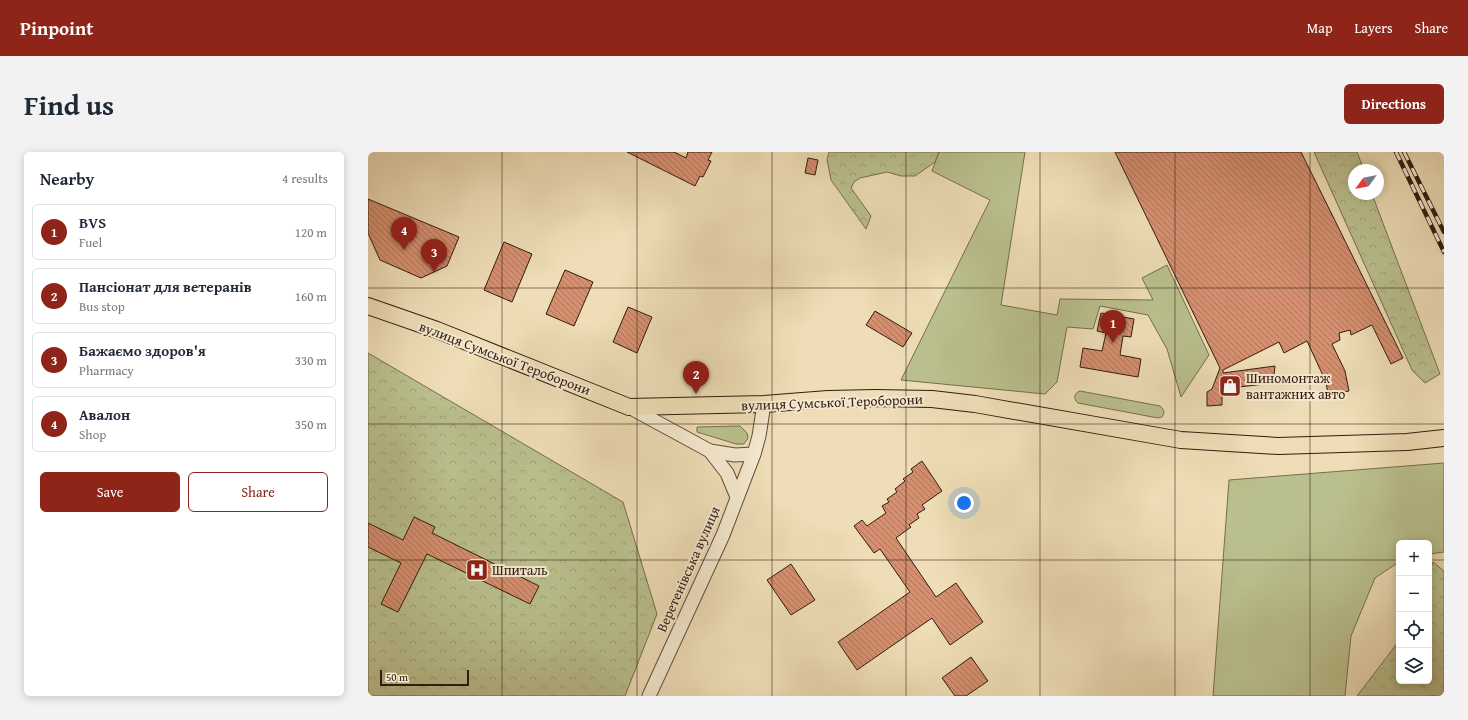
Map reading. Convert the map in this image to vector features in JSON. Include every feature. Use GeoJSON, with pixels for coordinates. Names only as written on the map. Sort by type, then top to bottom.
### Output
{"type":"FeatureCollection","features":[{"type":"Feature","properties":{"kind":"main road","name":"вулиця Сумської Тероборони"},"geometry":{"type":"LineString","coordinates":[[368,306],[437,330],[629,407],[764,404],[828,399],[932,399],[975,404],[1181,440],[1278,446],[1407,442],[1444,438]]}},
{"type":"Feature","properties":{"kind":"street","name":"Веретенівська вулиця"},"geometry":{"type":"LineString","coordinates":[[649,696],[722,535],[754,454],[759,436],[764,404]]}},
{"type":"Feature","properties":{"kind":"street"},"geometry":{"type":"LineString","coordinates":[[629,407],[710,451],[735,455],[754,454]]}},
{"type":"Feature","properties":{"kind":"street"},"geometry":{"type":"LineString","coordinates":[[710,451],[728,473],[737,496]]}},
{"type":"Feature","properties":{"kind":"green space"},"geometry":{"type":"Polygon","coordinates":[[[829,152],[939,152],[935,162],[915,176],[901,176],[887,172],[860,178],[854,182],[851,188],[871,216],[866,229],[831,180],[827,159],[829,152]]]}},
{"type":"Feature","properties":{"kind":"green space"},"geometry":{"type":"Polygon","coordinates":[[[939,152],[1025,152],[1001,305],[1057,315],[1060,299],[1153,300],[1142,278],[1167,265],[1209,355],[1181,397],[1167,349],[1148,315],[1100,306],[1093,329],[1067,327],[1057,382],[1045,394],[901,380],[990,200],[932,171],[939,152]]]}},
{"type":"Feature","properties":{"kind":"green space"},"geometry":{"type":"Polygon","coordinates":[[[1314,152],[1357,152],[1362,164],[1348,164],[1348,200],[1374,200],[1440,374],[1425,383],[1412,370],[1314,152]]]}},
{"type":"Feature","properties":{"kind":"green space","name":"Шпиталь"},"geometry":{"type":"Polygon","coordinates":[[[368,353],[623,502],[657,614],[625,696],[368,696],[368,353]]]}},
{"type":"Feature","properties":{"kind":"green space"},"geometry":{"type":"Polygon","coordinates":[[[1080,391],[1160,406],[1164,413],[1162,417],[1158,418],[1078,403],[1075,400],[1075,396],[1076,393],[1080,391]]]}},
{"type":"Feature","properties":{"kind":"green space"},"geometry":{"type":"Polygon","coordinates":[[[740,426],[747,433],[748,438],[744,444],[736,444],[697,432],[697,427],[740,426]]]}},
{"type":"Feature","properties":{"kind":"green space"},"geometry":{"type":"Polygon","coordinates":[[[1444,463],[1444,552],[1432,554],[1432,540],[1396,540],[1396,564],[1375,578],[1351,636],[1345,696],[1213,696],[1229,480],[1444,463]]]}},
{"type":"Feature","properties":{"kind":"green space"},"geometry":{"type":"Polygon","coordinates":[[[1433,562],[1444,571],[1444,696],[1357,696],[1396,645],[1396,684],[1432,684],[1433,562]]]}},
{"type":"Feature","properties":{"kind":"building"},"geometry":{"type":"Polygon","coordinates":[[[627,152],[674,152],[686,158],[688,152],[712,152],[708,160],[711,161],[703,177],[700,176],[695,186],[627,152]]]}},
{"type":"Feature","properties":{"kind":"building"},"geometry":{"type":"Polygon","coordinates":[[[1115,152],[1301,152],[1403,358],[1391,364],[1372,325],[1351,335],[1350,330],[1339,333],[1340,340],[1332,344],[1345,371],[1349,391],[1328,395],[1326,382],[1307,341],[1284,353],[1279,342],[1223,370],[1223,373],[1275,366],[1273,383],[1222,389],[1222,405],[1207,406],[1207,392],[1212,389],[1220,368],[1115,152]]]}},
{"type":"Feature","properties":{"kind":"building"},"geometry":{"type":"Polygon","coordinates":[[[808,158],[818,160],[815,175],[805,173],[808,158]]]}},
{"type":"Feature","properties":{"kind":"building"},"geometry":{"type":"Polygon","coordinates":[[[368,199],[459,237],[447,266],[421,278],[380,260],[368,233],[368,199]]]}},
{"type":"Feature","properties":{"kind":"building"},"geometry":{"type":"Polygon","coordinates":[[[504,242],[532,254],[512,302],[484,290],[504,242]]]}},
{"type":"Feature","properties":{"kind":"building"},"geometry":{"type":"Polygon","coordinates":[[[565,270],[593,282],[574,326],[546,314],[565,270]]]}},
{"type":"Feature","properties":{"kind":"building"},"geometry":{"type":"Polygon","coordinates":[[[628,307],[652,317],[637,353],[613,342],[628,307]]]}},
{"type":"Feature","properties":{"kind":"building"},"geometry":{"type":"Polygon","coordinates":[[[875,311],[912,333],[903,347],[866,325],[875,311]]]}},
{"type":"Feature","properties":{"kind":"building"},"geometry":{"type":"Polygon","coordinates":[[[1101,313],[1134,319],[1131,337],[1123,336],[1120,355],[1141,359],[1138,377],[1080,367],[1083,348],[1102,351],[1106,333],[1097,331],[1101,313]]]}},
{"type":"Feature","properties":{"kind":"building"},"geometry":{"type":"Polygon","coordinates":[[[922,461],[942,491],[922,505],[925,509],[917,514],[919,518],[909,525],[911,527],[896,538],[936,597],[956,583],[983,622],[950,645],[932,618],[857,670],[838,642],[910,592],[880,549],[874,553],[854,526],[862,520],[867,526],[886,513],[882,506],[889,502],[887,499],[897,492],[895,489],[905,481],[903,479],[913,472],[911,469],[922,461]]]}},
{"type":"Feature","properties":{"kind":"building"},"geometry":{"type":"Polygon","coordinates":[[[414,517],[435,527],[432,533],[539,586],[530,604],[427,554],[398,612],[381,604],[401,563],[368,547],[368,523],[403,540],[414,517]]]}},
{"type":"Feature","properties":{"kind":"building"},"geometry":{"type":"Polygon","coordinates":[[[791,564],[815,600],[791,615],[767,580],[791,564]]]}},
{"type":"Feature","properties":{"kind":"building"},"geometry":{"type":"Polygon","coordinates":[[[971,657],[988,681],[966,696],[955,696],[942,678],[971,657]]]}},
{"type":"Feature","properties":{"kind":"railway"},"geometry":{"type":"LineString","coordinates":[[1396,152],[1444,252]]}},
{"type":"Feature","properties":{"kind":"railway"},"geometry":{"type":"LineString","coordinates":[[1404,152],[1444,232]]}},
{"type":"Feature","properties":{"kind":"place","name":"Авалон"},"geometry":{"type":"Point","coordinates":[404,250]}},
{"type":"Feature","properties":{"kind":"place","name":"Бажаємо здоров'я"},"geometry":{"type":"Point","coordinates":[434,272]}},
{"type":"Feature","properties":{"kind":"place","name":"BVS"},"geometry":{"type":"Point","coordinates":[1113,343]}},
{"type":"Feature","properties":{"kind":"place","name":"Шиномонтаж вантажних авто"},"geometry":{"type":"Point","coordinates":[1230,386]}},
{"type":"Feature","properties":{"kind":"place","name":"Пансіонат для ветеранів"},"geometry":{"type":"Point","coordinates":[696,394]}},
{"type":"Feature","properties":{"kind":"place","name":"Шпиталь"},"geometry":{"type":"Point","coordinates":[477,570]}}]}
